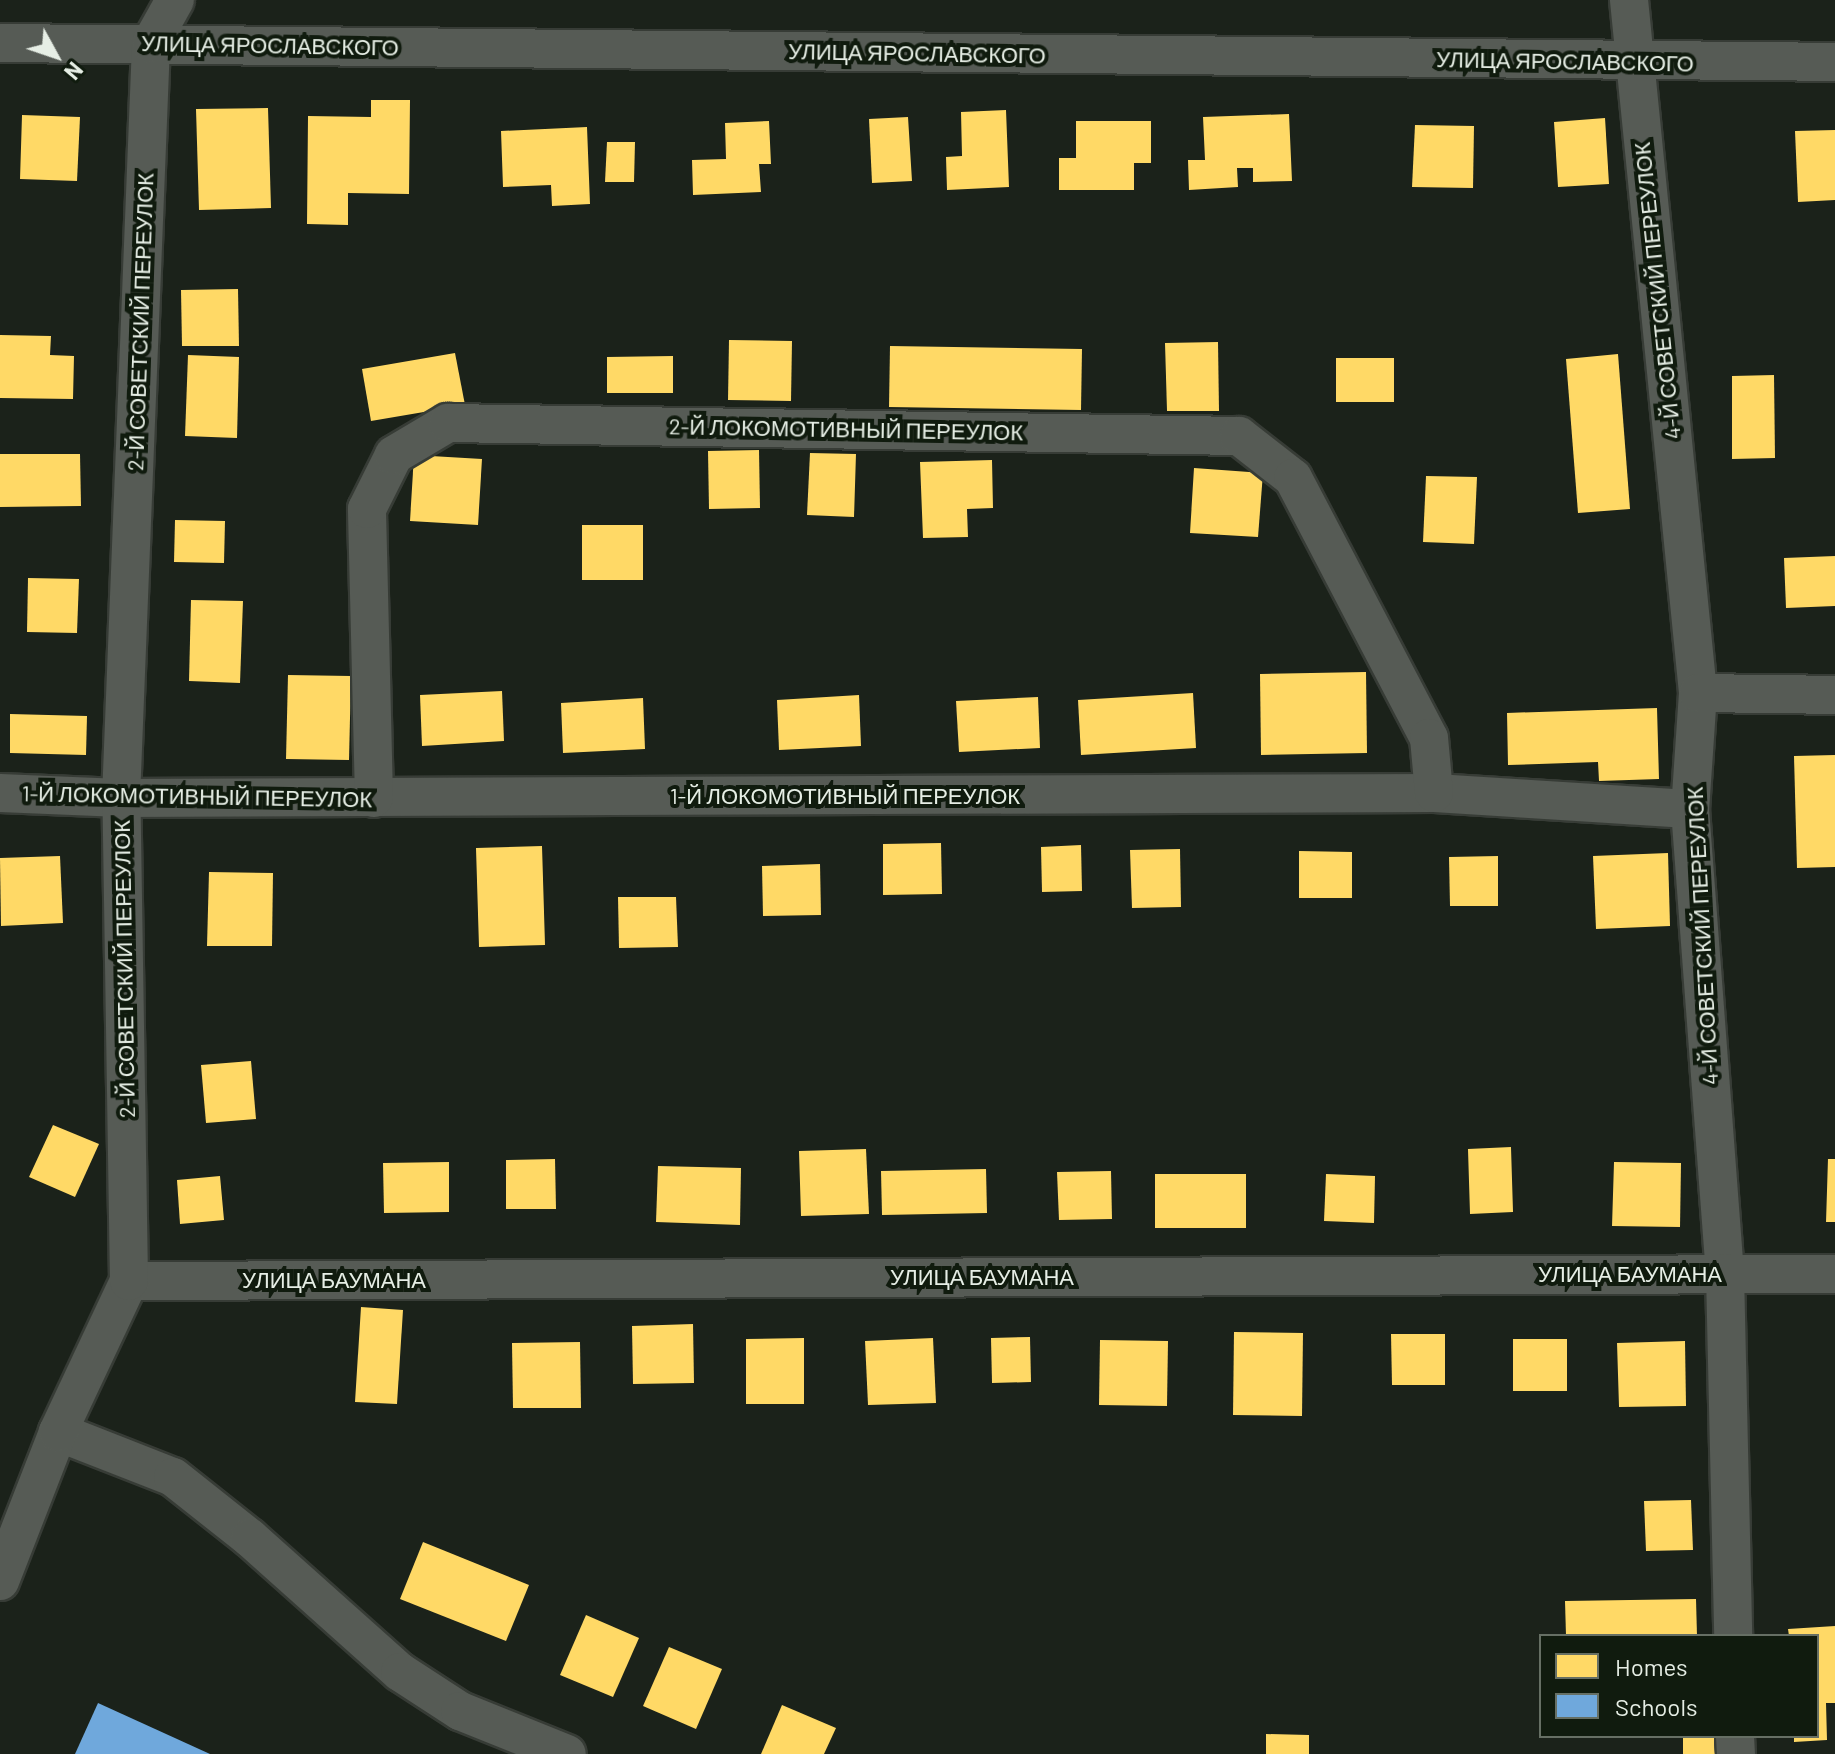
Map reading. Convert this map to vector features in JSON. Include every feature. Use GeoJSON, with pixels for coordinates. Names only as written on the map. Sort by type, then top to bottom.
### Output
{"type":"FeatureCollection","features":[{"type":"Feature","properties":{"kind":"street"},"geometry":{"type":"LineString","coordinates":[[151,43],[175,0]]}},
{"type":"Feature","properties":{"kind":"street","name":"4-Й СОВЕТСКИЙ ПЕРЕУЛОК"},"geometry":{"type":"LineString","coordinates":[[1629,0],[1698,693],[1690,809],[1725,1273],[1733,1634]]}},
{"type":"Feature","properties":{"kind":"street","name":"УЛИЦА ЯРОСЛАВСКОГО"},"geometry":{"type":"LineString","coordinates":[[0,43],[1634,63],[1835,62]]}},
{"type":"Feature","properties":{"kind":"street","name":"2-Й СОВЕТСКИЙ ПЕРЕУЛОК"},"geometry":{"type":"LineString","coordinates":[[0,1581],[58,1432],[129,1281],[121,798],[151,43]]}},
{"type":"Feature","properties":{"kind":"street","name":"2-Й ЛОКОМОТИВНЫЙ ПЕРЕУЛОК"},"geometry":{"type":"LineString","coordinates":[[374,798],[367,509],[394,455],[448,423],[1239,436],[1293,478],[1429,738],[1434,793]]}},
{"type":"Feature","properties":{"kind":"street"},"geometry":{"type":"LineString","coordinates":[[1698,693],[1835,695]]}},
{"type":"Feature","properties":{"kind":"street","name":"1-Й ЛОКОМОТИВНЫЙ ПЕРЕУЛОК"},"geometry":{"type":"LineString","coordinates":[[0,793],[121,798],[1434,793],[1690,809]]}},
{"type":"Feature","properties":{"kind":"street","name":"УЛИЦА БАУМАНА"},"geometry":{"type":"LineString","coordinates":[[129,1281],[1835,1274]]}},
{"type":"Feature","properties":{"kind":"street"},"geometry":{"type":"LineString","coordinates":[[58,1432],[173,1477],[250,1538],[400,1672],[460,1711],[567,1754]]}},
{"type":"Feature","properties":{"kind":"building: Homes"},"geometry":{"type":"Polygon","coordinates":[[[371,100],[410,100],[409,194],[348,193],[348,225],[307,224],[308,116],[371,117],[371,100]]]}},
{"type":"Feature","properties":{"kind":"building: Homes"},"geometry":{"type":"Polygon","coordinates":[[[268,108],[271,208],[199,210],[196,109],[268,108]]]}},
{"type":"Feature","properties":{"kind":"building: Homes"},"geometry":{"type":"Polygon","coordinates":[[[1006,110],[1009,187],[947,190],[946,157],[962,156],[961,112],[1006,110]]]}},
{"type":"Feature","properties":{"kind":"building: Homes"},"geometry":{"type":"Polygon","coordinates":[[[1289,114],[1292,181],[1253,182],[1253,168],[1237,168],[1238,187],[1189,190],[1188,160],[1205,160],[1203,117],[1289,114]]]}},
{"type":"Feature","properties":{"kind":"building: Homes"},"geometry":{"type":"Polygon","coordinates":[[[22,115],[80,117],[77,181],[20,179],[22,115]]]}},
{"type":"Feature","properties":{"kind":"building: Homes"},"geometry":{"type":"Polygon","coordinates":[[[908,117],[912,181],[872,183],[869,119],[908,117]]]}},
{"type":"Feature","properties":{"kind":"building: Homes"},"geometry":{"type":"Polygon","coordinates":[[[1605,118],[1609,184],[1558,187],[1554,122],[1605,118]]]}},
{"type":"Feature","properties":{"kind":"building: Homes"},"geometry":{"type":"Polygon","coordinates":[[[769,121],[771,164],[759,164],[761,192],[693,195],[692,160],[726,159],[725,123],[769,121]]]}},
{"type":"Feature","properties":{"kind":"building: Homes"},"geometry":{"type":"Polygon","coordinates":[[[1076,121],[1151,121],[1151,163],[1134,163],[1134,190],[1059,190],[1059,158],[1076,158],[1076,121]]]}},
{"type":"Feature","properties":{"kind":"building: Homes"},"geometry":{"type":"Polygon","coordinates":[[[1415,125],[1474,126],[1473,188],[1412,187],[1415,125]]]}},
{"type":"Feature","properties":{"kind":"building: Homes"},"geometry":{"type":"Polygon","coordinates":[[[587,127],[590,204],[552,206],[551,185],[503,187],[501,131],[587,127]]]}},
{"type":"Feature","properties":{"kind":"building: Homes"},"geometry":{"type":"Polygon","coordinates":[[[1835,130],[1835,200],[1798,202],[1795,131],[1835,130]]]}},
{"type":"Feature","properties":{"kind":"building: Homes"},"geometry":{"type":"Polygon","coordinates":[[[607,142],[635,142],[634,182],[605,182],[607,142]]]}},
{"type":"Feature","properties":{"kind":"building: Homes"},"geometry":{"type":"Polygon","coordinates":[[[238,289],[239,346],[182,346],[181,290],[238,289]]]}},
{"type":"Feature","properties":{"kind":"building: Homes"},"geometry":{"type":"Polygon","coordinates":[[[0,335],[51,336],[50,355],[74,356],[73,399],[0,398],[0,335]]]}},
{"type":"Feature","properties":{"kind":"building: Homes"},"geometry":{"type":"Polygon","coordinates":[[[729,340],[792,341],[791,401],[728,400],[729,340]]]}},
{"type":"Feature","properties":{"kind":"building: Homes"},"geometry":{"type":"Polygon","coordinates":[[[1218,342],[1219,411],[1167,411],[1165,343],[1218,342]]]}},
{"type":"Feature","properties":{"kind":"building: Homes"},"geometry":{"type":"Polygon","coordinates":[[[890,346],[1082,349],[1081,410],[889,407],[890,346]]]}},
{"type":"Feature","properties":{"kind":"building: Homes"},"geometry":{"type":"Polygon","coordinates":[[[455,353],[465,405],[371,421],[362,369],[455,353]]]}},
{"type":"Feature","properties":{"kind":"building: Homes"},"geometry":{"type":"Polygon","coordinates":[[[1618,354],[1630,509],[1578,513],[1566,359],[1618,354]]]}},
{"type":"Feature","properties":{"kind":"building: Homes"},"geometry":{"type":"Polygon","coordinates":[[[188,355],[239,357],[237,438],[185,436],[188,355]]]}},
{"type":"Feature","properties":{"kind":"building: Homes"},"geometry":{"type":"Polygon","coordinates":[[[673,356],[673,393],[607,393],[607,357],[673,356]]]}},
{"type":"Feature","properties":{"kind":"building: Homes"},"geometry":{"type":"Polygon","coordinates":[[[1336,358],[1394,358],[1394,402],[1336,402],[1336,358]]]}},
{"type":"Feature","properties":{"kind":"building: Homes"},"geometry":{"type":"Polygon","coordinates":[[[1774,375],[1775,458],[1732,459],[1732,376],[1774,375]]]}},
{"type":"Feature","properties":{"kind":"building: Homes"},"geometry":{"type":"Polygon","coordinates":[[[759,450],[760,508],[709,509],[708,451],[759,450]]]}},
{"type":"Feature","properties":{"kind":"building: Homes"},"geometry":{"type":"Polygon","coordinates":[[[810,453],[856,454],[854,517],[807,515],[810,453]]]}},
{"type":"Feature","properties":{"kind":"building: Homes"},"geometry":{"type":"Polygon","coordinates":[[[0,454],[80,454],[81,506],[0,507],[0,454]]]}},
{"type":"Feature","properties":{"kind":"building: Homes"},"geometry":{"type":"Polygon","coordinates":[[[414,455],[482,459],[478,525],[410,521],[414,455]]]}},
{"type":"Feature","properties":{"kind":"building: Homes"},"geometry":{"type":"Polygon","coordinates":[[[992,460],[993,508],[967,509],[968,537],[923,538],[920,462],[992,460]]]}},
{"type":"Feature","properties":{"kind":"building: Homes"},"geometry":{"type":"Polygon","coordinates":[[[1194,468],[1263,473],[1258,537],[1190,533],[1194,468]]]}},
{"type":"Feature","properties":{"kind":"building: Homes"},"geometry":{"type":"Polygon","coordinates":[[[1426,476],[1477,477],[1474,544],[1423,542],[1426,476]]]}},
{"type":"Feature","properties":{"kind":"building: Homes"},"geometry":{"type":"Polygon","coordinates":[[[175,520],[225,521],[224,563],[174,562],[175,520]]]}},
{"type":"Feature","properties":{"kind":"building: Homes"},"geometry":{"type":"Polygon","coordinates":[[[582,525],[643,525],[643,580],[582,580],[582,525]]]}},
{"type":"Feature","properties":{"kind":"building: Homes"},"geometry":{"type":"Polygon","coordinates":[[[1835,556],[1835,606],[1786,608],[1784,558],[1835,556]]]}},
{"type":"Feature","properties":{"kind":"building: Homes"},"geometry":{"type":"Polygon","coordinates":[[[28,578],[79,579],[77,633],[27,632],[28,578]]]}},
{"type":"Feature","properties":{"kind":"building: Homes"},"geometry":{"type":"Polygon","coordinates":[[[191,600],[243,601],[240,683],[189,681],[191,600]]]}},
{"type":"Feature","properties":{"kind":"building: Homes"},"geometry":{"type":"Polygon","coordinates":[[[1366,672],[1367,753],[1261,755],[1260,674],[1366,672]]]}},
{"type":"Feature","properties":{"kind":"building: Homes"},"geometry":{"type":"Polygon","coordinates":[[[288,675],[351,676],[349,760],[286,759],[288,675]]]}},
{"type":"Feature","properties":{"kind":"building: Homes"},"geometry":{"type":"Polygon","coordinates":[[[502,691],[504,741],[422,746],[420,695],[502,691]]]}},
{"type":"Feature","properties":{"kind":"building: Homes"},"geometry":{"type":"Polygon","coordinates":[[[1193,693],[1196,748],[1081,755],[1078,700],[1193,693]]]}},
{"type":"Feature","properties":{"kind":"building: Homes"},"geometry":{"type":"Polygon","coordinates":[[[859,695],[861,746],[779,750],[777,700],[859,695]]]}},
{"type":"Feature","properties":{"kind":"building: Homes"},"geometry":{"type":"Polygon","coordinates":[[[1038,697],[1040,748],[959,752],[956,701],[1038,697]]]}},
{"type":"Feature","properties":{"kind":"building: Homes"},"geometry":{"type":"Polygon","coordinates":[[[643,698],[645,749],[563,753],[561,703],[643,698]]]}},
{"type":"Feature","properties":{"kind":"building: Homes"},"geometry":{"type":"Polygon","coordinates":[[[1657,708],[1659,779],[1599,781],[1598,762],[1508,765],[1507,713],[1657,708]]]}},
{"type":"Feature","properties":{"kind":"building: Homes"},"geometry":{"type":"Polygon","coordinates":[[[10,714],[87,716],[86,755],[10,753],[10,714]]]}},
{"type":"Feature","properties":{"kind":"building: Homes"},"geometry":{"type":"Polygon","coordinates":[[[1835,755],[1835,867],[1797,868],[1794,756],[1835,755]]]}},
{"type":"Feature","properties":{"kind":"building: Homes"},"geometry":{"type":"Polygon","coordinates":[[[941,843],[942,894],[883,895],[883,844],[941,843]]]}},
{"type":"Feature","properties":{"kind":"building: Homes"},"geometry":{"type":"Polygon","coordinates":[[[1081,845],[1082,891],[1042,892],[1041,847],[1081,845]]]}},
{"type":"Feature","properties":{"kind":"building: Homes"},"geometry":{"type":"Polygon","coordinates":[[[542,846],[545,945],[479,947],[476,848],[542,846]]]}},
{"type":"Feature","properties":{"kind":"building: Homes"},"geometry":{"type":"Polygon","coordinates":[[[1180,849],[1181,907],[1132,908],[1130,850],[1180,849]]]}},
{"type":"Feature","properties":{"kind":"building: Homes"},"geometry":{"type":"Polygon","coordinates":[[[1299,851],[1352,852],[1352,898],[1299,898],[1299,851]]]}},
{"type":"Feature","properties":{"kind":"building: Homes"},"geometry":{"type":"Polygon","coordinates":[[[1668,853],[1670,926],[1596,929],[1593,856],[1668,853]]]}},
{"type":"Feature","properties":{"kind":"building: Homes"},"geometry":{"type":"Polygon","coordinates":[[[60,856],[63,923],[1,926],[0,858],[60,856]]]}},
{"type":"Feature","properties":{"kind":"building: Homes"},"geometry":{"type":"Polygon","coordinates":[[[1498,856],[1498,906],[1450,906],[1449,857],[1498,856]]]}},
{"type":"Feature","properties":{"kind":"building: Homes"},"geometry":{"type":"Polygon","coordinates":[[[820,864],[821,915],[763,916],[762,866],[820,864]]]}},
{"type":"Feature","properties":{"kind":"building: Homes"},"geometry":{"type":"Polygon","coordinates":[[[209,872],[273,873],[272,946],[207,946],[209,872]]]}},
{"type":"Feature","properties":{"kind":"building: Homes"},"geometry":{"type":"Polygon","coordinates":[[[618,897],[676,897],[678,947],[619,948],[618,897]]]}},
{"type":"Feature","properties":{"kind":"building: Homes"},"geometry":{"type":"Polygon","coordinates":[[[251,1061],[256,1119],[206,1123],[201,1065],[251,1061]]]}},
{"type":"Feature","properties":{"kind":"building: Homes"},"geometry":{"type":"Polygon","coordinates":[[[53,1125],[99,1144],[75,1197],[29,1177],[53,1125]]]}},
{"type":"Feature","properties":{"kind":"building: Homes"},"geometry":{"type":"Polygon","coordinates":[[[1511,1147],[1513,1212],[1470,1214],[1468,1149],[1511,1147]]]}},
{"type":"Feature","properties":{"kind":"building: Homes"},"geometry":{"type":"Polygon","coordinates":[[[866,1149],[869,1214],[801,1216],[799,1151],[866,1149]]]}},
{"type":"Feature","properties":{"kind":"building: Homes"},"geometry":{"type":"Polygon","coordinates":[[[555,1159],[556,1209],[506,1209],[506,1160],[555,1159]]]}},
{"type":"Feature","properties":{"kind":"building: Homes"},"geometry":{"type":"Polygon","coordinates":[[[1828,1159],[1835,1159],[1835,1222],[1826,1222],[1828,1159]]]}},
{"type":"Feature","properties":{"kind":"building: Homes"},"geometry":{"type":"Polygon","coordinates":[[[449,1162],[449,1212],[384,1213],[383,1163],[449,1162]]]}},
{"type":"Feature","properties":{"kind":"building: Homes"},"geometry":{"type":"Polygon","coordinates":[[[1614,1162],[1681,1163],[1680,1227],[1612,1226],[1614,1162]]]}},
{"type":"Feature","properties":{"kind":"building: Homes"},"geometry":{"type":"Polygon","coordinates":[[[658,1166],[741,1168],[740,1225],[656,1222],[658,1166]]]}},
{"type":"Feature","properties":{"kind":"building: Homes"},"geometry":{"type":"Polygon","coordinates":[[[986,1169],[987,1213],[882,1215],[881,1171],[986,1169]]]}},
{"type":"Feature","properties":{"kind":"building: Homes"},"geometry":{"type":"Polygon","coordinates":[[[1111,1171],[1112,1219],[1059,1220],[1057,1172],[1111,1171]]]}},
{"type":"Feature","properties":{"kind":"building: Homes"},"geometry":{"type":"Polygon","coordinates":[[[1155,1174],[1246,1174],[1246,1228],[1155,1228],[1155,1174]]]}},
{"type":"Feature","properties":{"kind":"building: Homes"},"geometry":{"type":"Polygon","coordinates":[[[1326,1174],[1375,1176],[1374,1223],[1324,1221],[1326,1174]]]}},
{"type":"Feature","properties":{"kind":"building: Homes"},"geometry":{"type":"Polygon","coordinates":[[[220,1176],[224,1220],[180,1224],[177,1180],[220,1176]]]}},
{"type":"Feature","properties":{"kind":"building: Homes"},"geometry":{"type":"Polygon","coordinates":[[[361,1307],[403,1310],[397,1404],[355,1402],[361,1307]]]}},
{"type":"Feature","properties":{"kind":"building: Homes"},"geometry":{"type":"Polygon","coordinates":[[[693,1324],[694,1383],[633,1384],[632,1326],[693,1324]]]}},
{"type":"Feature","properties":{"kind":"building: Homes"},"geometry":{"type":"Polygon","coordinates":[[[1234,1332],[1303,1333],[1302,1416],[1233,1415],[1234,1332]]]}},
{"type":"Feature","properties":{"kind":"building: Homes"},"geometry":{"type":"Polygon","coordinates":[[[1391,1334],[1445,1334],[1445,1385],[1392,1385],[1391,1334]]]}},
{"type":"Feature","properties":{"kind":"building: Homes"},"geometry":{"type":"Polygon","coordinates":[[[1030,1337],[1031,1382],[992,1383],[991,1338],[1030,1337]]]}},
{"type":"Feature","properties":{"kind":"building: Homes"},"geometry":{"type":"Polygon","coordinates":[[[804,1338],[804,1404],[746,1404],[746,1339],[804,1338]]]}},
{"type":"Feature","properties":{"kind":"building: Homes"},"geometry":{"type":"Polygon","coordinates":[[[933,1338],[936,1403],[868,1405],[865,1341],[933,1338]]]}},
{"type":"Feature","properties":{"kind":"building: Homes"},"geometry":{"type":"Polygon","coordinates":[[[1513,1339],[1567,1339],[1567,1391],[1513,1391],[1513,1339]]]}},
{"type":"Feature","properties":{"kind":"building: Homes"},"geometry":{"type":"Polygon","coordinates":[[[1100,1340],[1168,1341],[1167,1406],[1099,1405],[1100,1340]]]}},
{"type":"Feature","properties":{"kind":"building: Homes"},"geometry":{"type":"Polygon","coordinates":[[[1685,1341],[1686,1406],[1619,1407],[1617,1343],[1685,1341]]]}},
{"type":"Feature","properties":{"kind":"building: Homes"},"geometry":{"type":"Polygon","coordinates":[[[580,1342],[581,1408],[513,1408],[512,1343],[580,1342]]]}},
{"type":"Feature","properties":{"kind":"building: Homes"},"geometry":{"type":"Polygon","coordinates":[[[1691,1500],[1693,1550],[1646,1551],[1644,1501],[1691,1500]]]}},
{"type":"Feature","properties":{"kind":"building: Homes"},"geometry":{"type":"Polygon","coordinates":[[[423,1542],[529,1585],[506,1641],[400,1599],[423,1542]]]}},
{"type":"Feature","properties":{"kind":"building: Homes"},"geometry":{"type":"Polygon","coordinates":[[[1696,1599],[1697,1634],[1566,1634],[1565,1601],[1696,1599]]]}},
{"type":"Feature","properties":{"kind":"building: Homes"},"geometry":{"type":"Polygon","coordinates":[[[586,1615],[639,1638],[613,1697],[560,1675],[586,1615]]]}},
{"type":"Feature","properties":{"kind":"building: Homes"},"geometry":{"type":"Polygon","coordinates":[[[1835,1626],[1835,1703],[1826,1703],[1827,1740],[1794,1742],[1794,1738],[1819,1738],[1819,1634],[1789,1634],[1788,1629],[1835,1626]]]}},
{"type":"Feature","properties":{"kind":"building: Homes"},"geometry":{"type":"Polygon","coordinates":[[[669,1647],[722,1669],[696,1729],[643,1706],[669,1647]]]}},
{"type":"Feature","properties":{"kind":"building: Homes"},"geometry":{"type":"Polygon","coordinates":[[[782,1705],[836,1728],[824,1754],[761,1754],[782,1705]]]}},
{"type":"Feature","properties":{"kind":"building: Homes"},"geometry":{"type":"Polygon","coordinates":[[[1266,1734],[1309,1735],[1309,1754],[1266,1754],[1266,1734]]]}},
{"type":"Feature","properties":{"kind":"building: Homes"},"geometry":{"type":"Polygon","coordinates":[[[1683,1738],[1722,1738],[1723,1754],[1683,1754],[1683,1738]]]}},
{"type":"Feature","properties":{"kind":"building: Schools"},"geometry":{"type":"Polygon","coordinates":[[[98,1703],[210,1754],[75,1754],[98,1703]]]}}]}
